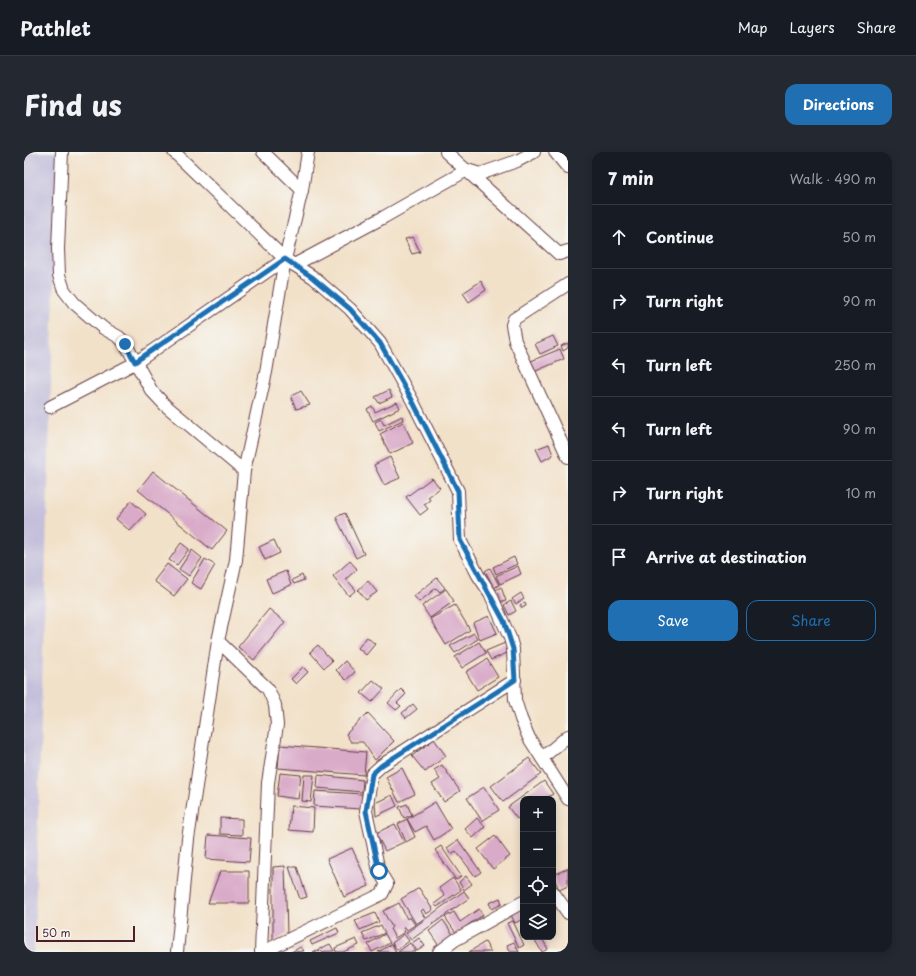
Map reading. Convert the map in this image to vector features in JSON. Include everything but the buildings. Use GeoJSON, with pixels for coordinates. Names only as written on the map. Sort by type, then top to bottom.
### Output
{"type":"FeatureCollection","features":[{"type":"Feature","properties":{"kind":"street"},"geometry":{"type":"LineString","coordinates":[[62,152],[58,249],[59,275],[64,290],[74,303],[103,328],[119,337],[151,390],[165,405],[244,471]]}},
{"type":"Feature","properties":{"kind":"street"},"geometry":{"type":"LineString","coordinates":[[174,152],[290,262],[312,277],[350,309],[380,343],[412,400],[458,491],[460,540],[504,621],[513,649],[515,700],[521,719],[529,738],[568,799]]}},
{"type":"Feature","properties":{"kind":"street"},"geometry":{"type":"LineString","coordinates":[[263,152],[302,190]]}},
{"type":"Feature","properties":{"kind":"street"},"geometry":{"type":"LineString","coordinates":[[177,952],[188,839],[218,641],[236,560],[244,471],[290,262],[308,152]]}},
{"type":"Feature","properties":{"kind":"street"},"geometry":{"type":"LineString","coordinates":[[446,152],[564,252],[568,264]]}},
{"type":"Feature","properties":{"kind":"street"},"geometry":{"type":"LineString","coordinates":[[50,407],[135,362],[290,262],[384,217],[467,170],[480,174],[517,161],[534,152]]}},
{"type":"Feature","properties":{"kind":"street"},"geometry":{"type":"LineString","coordinates":[[555,152],[568,168]]}},
{"type":"Feature","properties":{"kind":"street"},"geometry":{"type":"LineString","coordinates":[[568,284],[514,319],[512,325],[515,341],[568,457]]}},
{"type":"Feature","properties":{"kind":"street"},"geometry":{"type":"LineString","coordinates":[[218,641],[268,689],[275,705],[277,725],[268,783],[262,952],[382,894],[387,884],[379,871],[366,811],[372,774],[382,765],[515,680]]}},
{"type":"Feature","properties":{"kind":"street"},"geometry":{"type":"LineString","coordinates":[[542,758],[568,736]]}},
{"type":"Feature","properties":{"kind":"street"},"geometry":{"type":"LineString","coordinates":[[556,896],[568,913]]}},
{"type":"Feature","properties":{"kind":"street"},"geometry":{"type":"LineString","coordinates":[[439,952],[455,940],[520,904]]}},
{"type":"Feature","properties":{"kind":"shaded area"},"geometry":{"type":"Polygon","coordinates":[[[24,152],[58,152],[34,952],[24,952],[24,152]]]}},
{"type":"Feature","properties":{"kind":"route"},"geometry":{"type":"LineString","coordinates":[[125,344],[135,362],[285,259],[328,289],[350,309],[380,343],[412,400],[458,491],[460,540],[504,621],[513,649],[515,680],[382,765],[372,774],[366,811],[379,871]]}}]}
